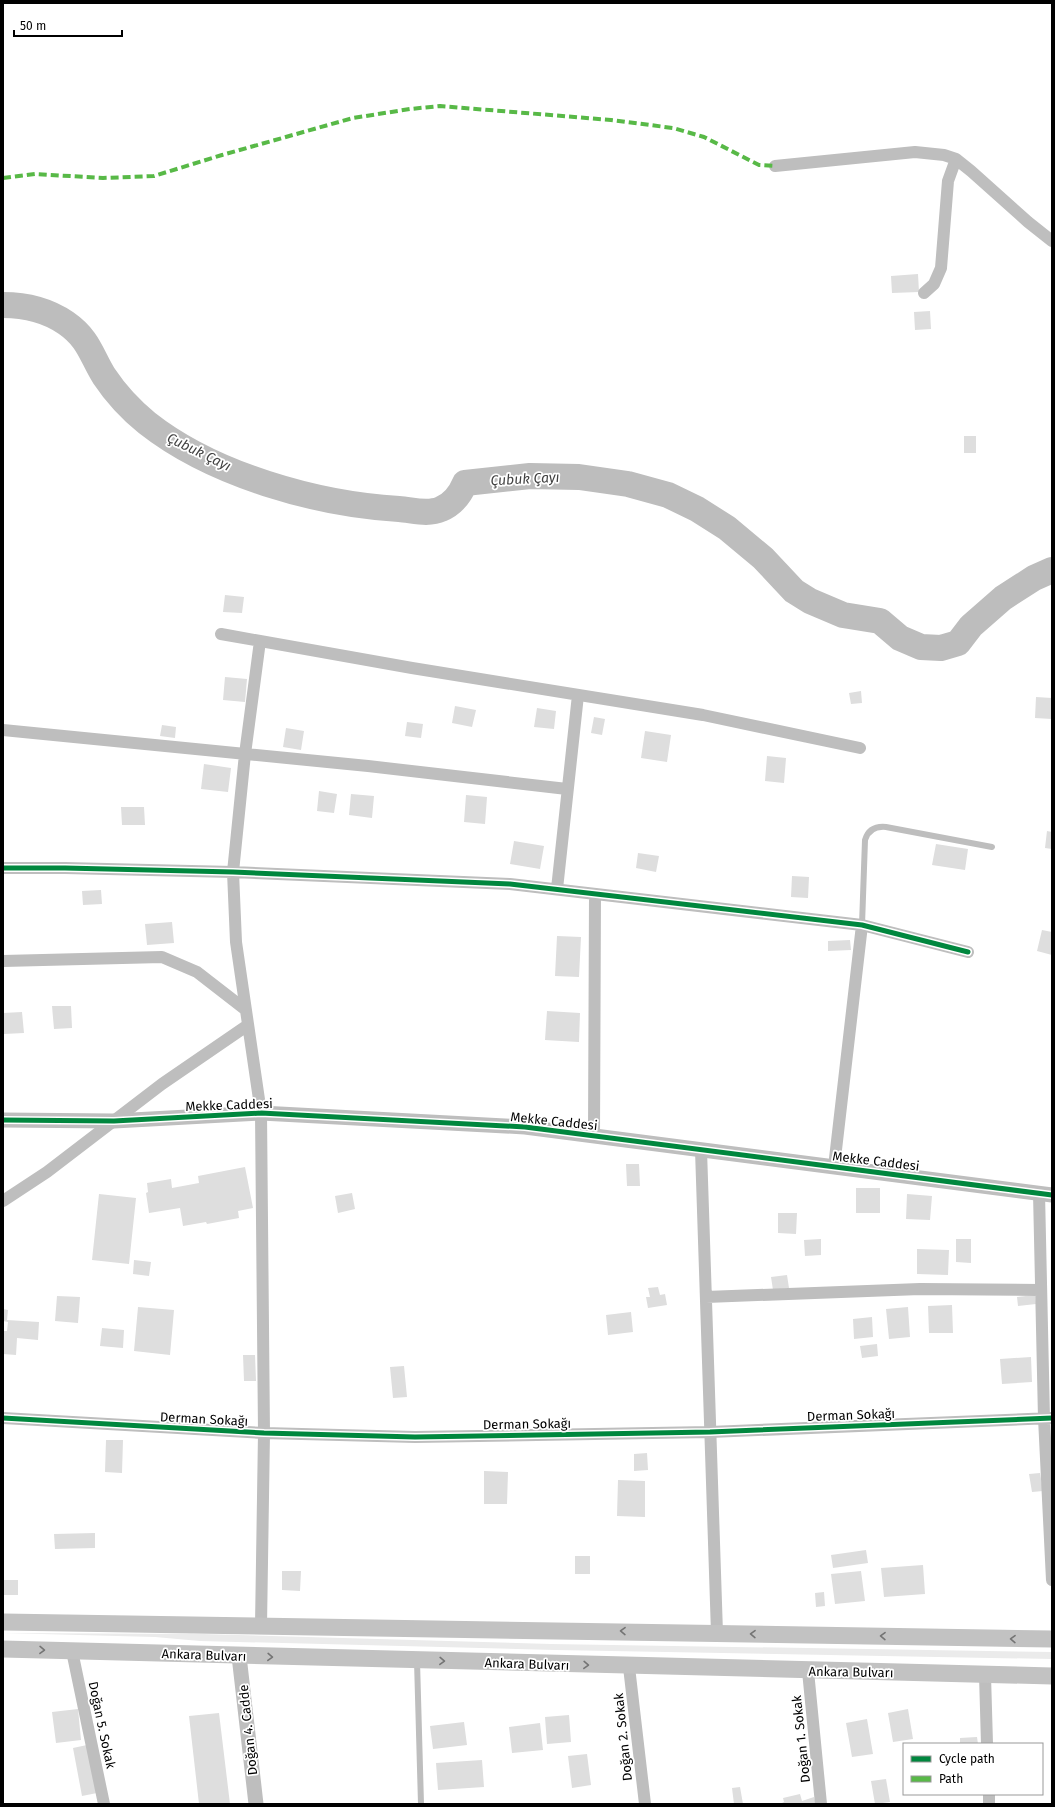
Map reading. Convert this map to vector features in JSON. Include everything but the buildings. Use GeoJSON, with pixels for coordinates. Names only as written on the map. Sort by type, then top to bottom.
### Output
{"type":"FeatureCollection","features":[{"type":"Feature","properties":{"kind":"main road"},"geometry":{"type":"LineString","coordinates":[[3,1622],[1052,1639]]}},
{"type":"Feature","properties":{"kind":"main road","name":"Ankara Bulvarı"},"geometry":{"type":"LineString","coordinates":[[3,1649],[629,1667],[1052,1676]]}},
{"type":"Feature","properties":{"kind":"street"},"geometry":{"type":"LineString","coordinates":[[774,166],[915,152],[944,155],[956,159],[1052,241]]}},
{"type":"Feature","properties":{"kind":"street"},"geometry":{"type":"LineString","coordinates":[[924,293],[934,284],[941,268],[948,181],[956,159]]}},
{"type":"Feature","properties":{"kind":"street"},"geometry":{"type":"LineString","coordinates":[[221,634],[703,715],[860,748]]}},
{"type":"Feature","properties":{"kind":"street"},"geometry":{"type":"LineString","coordinates":[[260,641],[245,754],[233,872],[236,942],[261,1113],[264,1433],[261,1626]]}},
{"type":"Feature","properties":{"kind":"street"},"geometry":{"type":"LineString","coordinates":[[557,889],[578,695]]}},
{"type":"Feature","properties":{"kind":"street"},"geometry":{"type":"LineString","coordinates":[[3,730],[368,766],[567,789]]}},
{"type":"Feature","properties":{"kind":"street"},"geometry":{"type":"LineString","coordinates":[[3,868],[233,872],[510,884],[862,925],[968,952]]}},
{"type":"Feature","properties":{"kind":"street"},"geometry":{"type":"LineString","coordinates":[[594,1136],[595,894]]}},
{"type":"Feature","properties":{"kind":"street"},"geometry":{"type":"LineString","coordinates":[[834,1167],[862,925]]}},
{"type":"Feature","properties":{"kind":"street"},"geometry":{"type":"LineString","coordinates":[[3,961],[162,957],[197,972],[246,1010]]}},
{"type":"Feature","properties":{"kind":"street"},"geometry":{"type":"LineString","coordinates":[[3,1201],[47,1172],[162,1084],[248,1025]]}},
{"type":"Feature","properties":{"kind":"street","name":"Mekke Caddesi"},"geometry":{"type":"LineString","coordinates":[[3,1120],[114,1121],[261,1113],[525,1127],[1046,1194]]}},
{"type":"Feature","properties":{"kind":"street"},"geometry":{"type":"LineString","coordinates":[[701,1150],[717,1633]]}},
{"type":"Feature","properties":{"kind":"street"},"geometry":{"type":"LineString","coordinates":[[1046,1194],[1042,1290],[1048,1418],[1052,1580]]}},
{"type":"Feature","properties":{"kind":"street"},"geometry":{"type":"LineString","coordinates":[[706,1297],[920,1289],[1042,1290]]}},
{"type":"Feature","properties":{"kind":"street","name":"Derman Sokağı"},"geometry":{"type":"LineString","coordinates":[[3,1418],[264,1433],[415,1437],[710,1432],[1048,1418]]}},
{"type":"Feature","properties":{"kind":"street","name":"Doğan 5. Sokak"},"geometry":{"type":"LineString","coordinates":[[72,1651],[104,1804]]}},
{"type":"Feature","properties":{"kind":"street","name":"Doğan 4. Cadde"},"geometry":{"type":"LineString","coordinates":[[239,1656],[256,1804]]}},
{"type":"Feature","properties":{"kind":"street","name":"Doğan 2. Sokak"},"geometry":{"type":"LineString","coordinates":[[629,1667],[645,1804]]}},
{"type":"Feature","properties":{"kind":"street","name":"Doğan 1. Sokak"},"geometry":{"type":"LineString","coordinates":[[808,1671],[821,1804]]}},
{"type":"Feature","properties":{"kind":"street"},"geometry":{"type":"LineString","coordinates":[[985,1675],[987,1743]]}},
{"type":"Feature","properties":{"kind":"lane"},"geometry":{"type":"LineString","coordinates":[[862,925],[865,840],[870,830],[886,827],[992,847]]}},
{"type":"Feature","properties":{"kind":"lane"},"geometry":{"type":"LineString","coordinates":[[417,1661],[421,1804]]}},
{"type":"Feature","properties":{"kind":"shaded area"},"geometry":{"type":"Polygon","coordinates":[[[3,1633],[203,1634],[551,1644],[1052,1652],[1052,1659],[555,1650],[200,1641],[155,1637],[3,1633]]]}},
{"type":"Feature","properties":{"kind":"waterway","name":"Çubuk Çayı"},"geometry":{"type":"LineString","coordinates":[[3,305],[36,309],[59,318],[74,329],[85,341],[104,376],[119,395],[147,423],[173,441],[203,458],[234,472],[267,484],[300,493],[334,501],[367,506],[431,512],[441,509],[453,502],[465,483],[530,476],[579,477],[628,484],[668,495],[697,509],[727,528],[763,558],[794,591],[810,601],[843,615],[880,621],[900,638],[921,647],[941,648],[958,643],[971,626],[1003,598],[1034,578],[1052,570]]}},
{"type":"Feature","properties":{"kind":"marked path"},"geometry":{"type":"LineString","coordinates":[[3,178],[35,174],[103,178],[154,176],[353,118],[440,106],[611,120],[673,128],[704,137],[759,165],[775,166]]}},
{"type":"Feature","properties":{"kind":"cycle path"},"geometry":{"type":"LineString","coordinates":[[3,868],[233,872],[510,884],[862,925],[968,952]]}},
{"type":"Feature","properties":{"kind":"cycle path"},"geometry":{"type":"LineString","coordinates":[[3,1120],[114,1121],[261,1113],[525,1127],[1052,1195]]}},
{"type":"Feature","properties":{"kind":"cycle path"},"geometry":{"type":"LineString","coordinates":[[3,1418],[264,1433],[415,1437],[710,1432],[1052,1418]]}}]}
